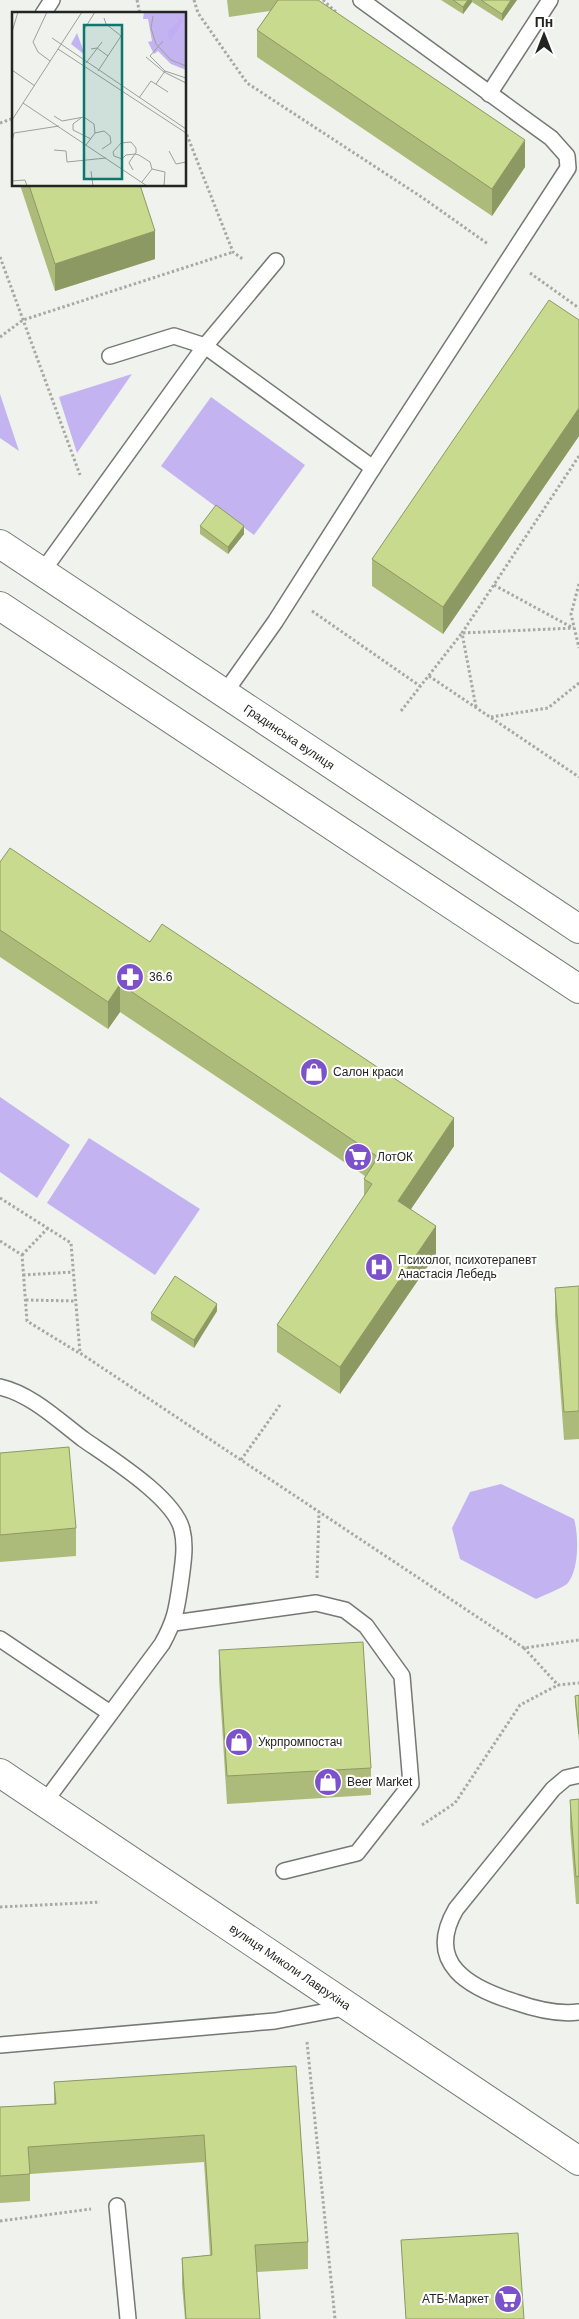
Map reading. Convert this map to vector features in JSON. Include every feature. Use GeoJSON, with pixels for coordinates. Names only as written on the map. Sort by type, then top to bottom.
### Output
{"type":"FeatureCollection","features":[{"type":"Feature","properties":{"kind":"street","name":"Градинська вулиця"},"geometry":{"type":"LineString","coordinates":[[0,544],[579,929]]}},
{"type":"Feature","properties":{"kind":"street"},"geometry":{"type":"LineString","coordinates":[[0,606],[579,990]]}},
{"type":"Feature","properties":{"kind":"street","name":"вулиця Миколи Лаврухіна"},"geometry":{"type":"LineString","coordinates":[[0,1773],[579,2162]]}},
{"type":"Feature","properties":{"kind":"lane"},"geometry":{"type":"LineString","coordinates":[[44,12],[52,0]]}},
{"type":"Feature","properties":{"kind":"lane"},"geometry":{"type":"LineString","coordinates":[[224,694],[275,622],[568,168],[569,160],[562,148],[551,138],[361,0]]}},
{"type":"Feature","properties":{"kind":"lane"},"geometry":{"type":"LineString","coordinates":[[489,94],[550,0]]}},
{"type":"Feature","properties":{"kind":"lane"},"geometry":{"type":"LineString","coordinates":[[42,572],[205,346],[276,261]]}},
{"type":"Feature","properties":{"kind":"lane"},"geometry":{"type":"LineString","coordinates":[[110,356],[174,336],[205,346],[373,468]]}},
{"type":"Feature","properties":{"kind":"lane"},"geometry":{"type":"LineString","coordinates":[[0,1387],[27,1398],[154,1491],[182,1528],[184,1562],[174,1623],[162,1644],[44,1802]]}},
{"type":"Feature","properties":{"kind":"lane"},"geometry":{"type":"LineString","coordinates":[[174,1623],[316,1602],[345,1610],[366,1626],[402,1676],[412,1784],[357,1853],[284,1871]]}},
{"type":"Feature","properties":{"kind":"lane"},"geometry":{"type":"LineString","coordinates":[[0,1640],[110,1713]]}},
{"type":"Feature","properties":{"kind":"lane"},"geometry":{"type":"LineString","coordinates":[[579,1774],[566,1778],[553,1789],[456,1909],[451,1919],[446,1939],[449,1961],[454,1970],[475,1987],[536,2009],[579,2012]]}},
{"type":"Feature","properties":{"kind":"lane"},"geometry":{"type":"LineString","coordinates":[[0,2045],[275,2021],[349,2007]]}},
{"type":"Feature","properties":{"kind":"lane"},"geometry":{"type":"LineString","coordinates":[[117,2206],[128,2319]]}},
{"type":"Feature","properties":{"kind":"path"},"geometry":{"type":"LineString","coordinates":[[194,0],[198,13],[247,83],[423,198],[579,308]]}},
{"type":"Feature","properties":{"kind":"path"},"geometry":{"type":"LineString","coordinates":[[323,0],[340,15]]}},
{"type":"Feature","properties":{"kind":"path"},"geometry":{"type":"LineString","coordinates":[[0,123],[12,119]]}},
{"type":"Feature","properties":{"kind":"path"},"geometry":{"type":"LineString","coordinates":[[0,337],[23,320],[233,252],[186,133]]}},
{"type":"Feature","properties":{"kind":"path"},"geometry":{"type":"LineString","coordinates":[[0,257],[91,505]]}},
{"type":"Feature","properties":{"kind":"path"},"geometry":{"type":"LineString","coordinates":[[401,711],[462,633],[579,456]]}},
{"type":"Feature","properties":{"kind":"path"},"geometry":{"type":"LineString","coordinates":[[579,584],[571,614],[579,648]]}},
{"type":"Feature","properties":{"kind":"path"},"geometry":{"type":"LineString","coordinates":[[494,585],[574,628]]}},
{"type":"Feature","properties":{"kind":"path"},"geometry":{"type":"LineString","coordinates":[[290,596],[420,686]]}},
{"type":"Feature","properties":{"kind":"path"},"geometry":{"type":"LineString","coordinates":[[462,633],[574,628]]}},
{"type":"Feature","properties":{"kind":"path"},"geometry":{"type":"LineString","coordinates":[[462,633],[476,707]]}},
{"type":"Feature","properties":{"kind":"path"},"geometry":{"type":"LineString","coordinates":[[429,676],[579,777]]}},
{"type":"Feature","properties":{"kind":"path"},"geometry":{"type":"LineString","coordinates":[[490,717],[548,708],[579,683]]}},
{"type":"Feature","properties":{"kind":"path"},"geometry":{"type":"LineString","coordinates":[[0,1198],[71,1243],[80,1353]]}},
{"type":"Feature","properties":{"kind":"path"},"geometry":{"type":"LineString","coordinates":[[48,1228],[22,1255],[27,1321],[80,1353],[524,1648],[558,1685]]}},
{"type":"Feature","properties":{"kind":"path"},"geometry":{"type":"LineString","coordinates":[[0,1240],[22,1255]]}},
{"type":"Feature","properties":{"kind":"path"},"geometry":{"type":"LineString","coordinates":[[23,1275],[73,1272]]}},
{"type":"Feature","properties":{"kind":"path"},"geometry":{"type":"LineString","coordinates":[[26,1300],[75,1301]]}},
{"type":"Feature","properties":{"kind":"path"},"geometry":{"type":"LineString","coordinates":[[241,1460],[280,1405]]}},
{"type":"Feature","properties":{"kind":"path"},"geometry":{"type":"LineString","coordinates":[[316,1602],[318,1512]]}},
{"type":"Feature","properties":{"kind":"path"},"geometry":{"type":"LineString","coordinates":[[524,1648],[579,1640]]}},
{"type":"Feature","properties":{"kind":"path"},"geometry":{"type":"LineString","coordinates":[[422,1825],[455,1802],[520,1705],[558,1685],[579,1683]]}},
{"type":"Feature","properties":{"kind":"path"},"geometry":{"type":"LineString","coordinates":[[0,1907],[100,1902]]}},
{"type":"Feature","properties":{"kind":"path"},"geometry":{"type":"LineString","coordinates":[[307,2042],[335,2319]]}},
{"type":"Feature","properties":{"kind":"path"},"geometry":{"type":"LineString","coordinates":[[0,2221],[117,2206]]}},
{"type":"Feature","properties":{"kind":"shaded area"},"geometry":{"type":"Polygon","coordinates":[[[132,374],[77,453],[59,397],[132,374]]]}},
{"type":"Feature","properties":{"kind":"shaded area"},"geometry":{"type":"Polygon","coordinates":[[[0,394],[19,451],[0,438],[0,394]]]}},
{"type":"Feature","properties":{"kind":"shaded area"},"geometry":{"type":"Polygon","coordinates":[[[211,397],[305,465],[254,535],[161,466],[211,397]]]}},
{"type":"Feature","properties":{"kind":"shaded area"},"geometry":{"type":"Polygon","coordinates":[[[0,1097],[70,1145],[37,1198],[0,1172],[0,1097]]]}},
{"type":"Feature","properties":{"kind":"shaded area"},"geometry":{"type":"Polygon","coordinates":[[[89,1138],[200,1209],[155,1275],[47,1203],[89,1138]]]}},
{"type":"Feature","properties":{"kind":"shaded area"},"geometry":{"type":"Polygon","coordinates":[[[501,1484],[574,1519],[577,1534],[577,1553],[571,1578],[567,1584],[536,1599],[460,1559],[452,1528],[470,1492],[501,1484]]]}},
{"type":"Feature","properties":{"kind":"building"},"geometry":{"type":"Polygon","coordinates":[[[278,0],[318,0],[525,140],[492,189],[257,30],[278,0]]]}},
{"type":"Feature","properties":{"kind":"building"},"geometry":{"type":"Polygon","coordinates":[[[453,0],[468,0],[463,7],[453,0]]]}},
{"type":"Feature","properties":{"kind":"building"},"geometry":{"type":"Polygon","coordinates":[[[481,0],[511,0],[502,14],[481,0]]]}},
{"type":"Feature","properties":{"kind":"building"},"geometry":{"type":"Polygon","coordinates":[[[29,186],[140,186],[155,231],[55,264],[29,186]]]}},
{"type":"Feature","properties":{"kind":"building"},"geometry":{"type":"Polygon","coordinates":[[[549,300],[579,320],[579,408],[443,607],[372,559],[549,300]]]}},
{"type":"Feature","properties":{"kind":"building"},"geometry":{"type":"Polygon","coordinates":[[[216,505],[244,526],[228,547],[200,526],[216,505]]]}},
{"type":"Feature","properties":{"kind":"building"},"geometry":{"type":"Polygon","coordinates":[[[10,848],[150,942],[162,924],[454,1118],[398,1201],[436,1226],[340,1367],[277,1325],[372,1184],[364,1179],[378,1157],[120,984],[108,1002],[0,930],[0,862],[10,848]]]}},
{"type":"Feature","properties":{"kind":"building"},"geometry":{"type":"Polygon","coordinates":[[[175,1276],[217,1304],[194,1340],[151,1313],[175,1276]]]}},
{"type":"Feature","properties":{"kind":"building"},"geometry":{"type":"Polygon","coordinates":[[[579,1286],[579,1411],[564,1412],[555,1288],[579,1286]]]}},
{"type":"Feature","properties":{"kind":"building"},"geometry":{"type":"Polygon","coordinates":[[[69,1447],[76,1528],[0,1535],[0,1453],[69,1447]]]}},
{"type":"Feature","properties":{"kind":"building"},"geometry":{"type":"Polygon","coordinates":[[[363,1642],[371,1768],[227,1776],[219,1650],[363,1642]]]}},
{"type":"Feature","properties":{"kind":"building"},"geometry":{"type":"Polygon","coordinates":[[[579,1695],[579,1734],[575,1696],[579,1695]]]}},
{"type":"Feature","properties":{"kind":"building"},"geometry":{"type":"Polygon","coordinates":[[[579,1799],[579,1876],[576,1877],[570,1800],[579,1799]]]}},
{"type":"Feature","properties":{"kind":"building"},"geometry":{"type":"Polygon","coordinates":[[[296,2066],[308,2242],[255,2245],[260,2319],[186,2319],[182,2258],[212,2255],[204,2135],[28,2147],[30,2174],[0,2176],[0,2107],[56,2104],[54,2082],[296,2066]]]}},
{"type":"Feature","properties":{"kind":"building"},"geometry":{"type":"Polygon","coordinates":[[[518,2233],[524,2319],[406,2319],[401,2240],[518,2233]]]}},
{"type":"Feature","properties":{"kind":"place","name":"36.6"},"geometry":{"type":"Point","coordinates":[130,977]}},
{"type":"Feature","properties":{"kind":"place","name":"Салон краси"},"geometry":{"type":"Point","coordinates":[314,1072]}},
{"type":"Feature","properties":{"kind":"place","name":"ЛотОК"},"geometry":{"type":"Point","coordinates":[358,1157]}},
{"type":"Feature","properties":{"kind":"place","name":"Психолог, психотерапевт Анастасія Лебедь"},"geometry":{"type":"Point","coordinates":[379,1267]}},
{"type":"Feature","properties":{"kind":"place","name":"Укрпромпостач"},"geometry":{"type":"Point","coordinates":[239,1742]}},
{"type":"Feature","properties":{"kind":"place","name":"Beer Market"},"geometry":{"type":"Point","coordinates":[328,1782]}},
{"type":"Feature","properties":{"kind":"place","name":"АТБ-Маркет"},"geometry":{"type":"Point","coordinates":[508,2299]}}]}
